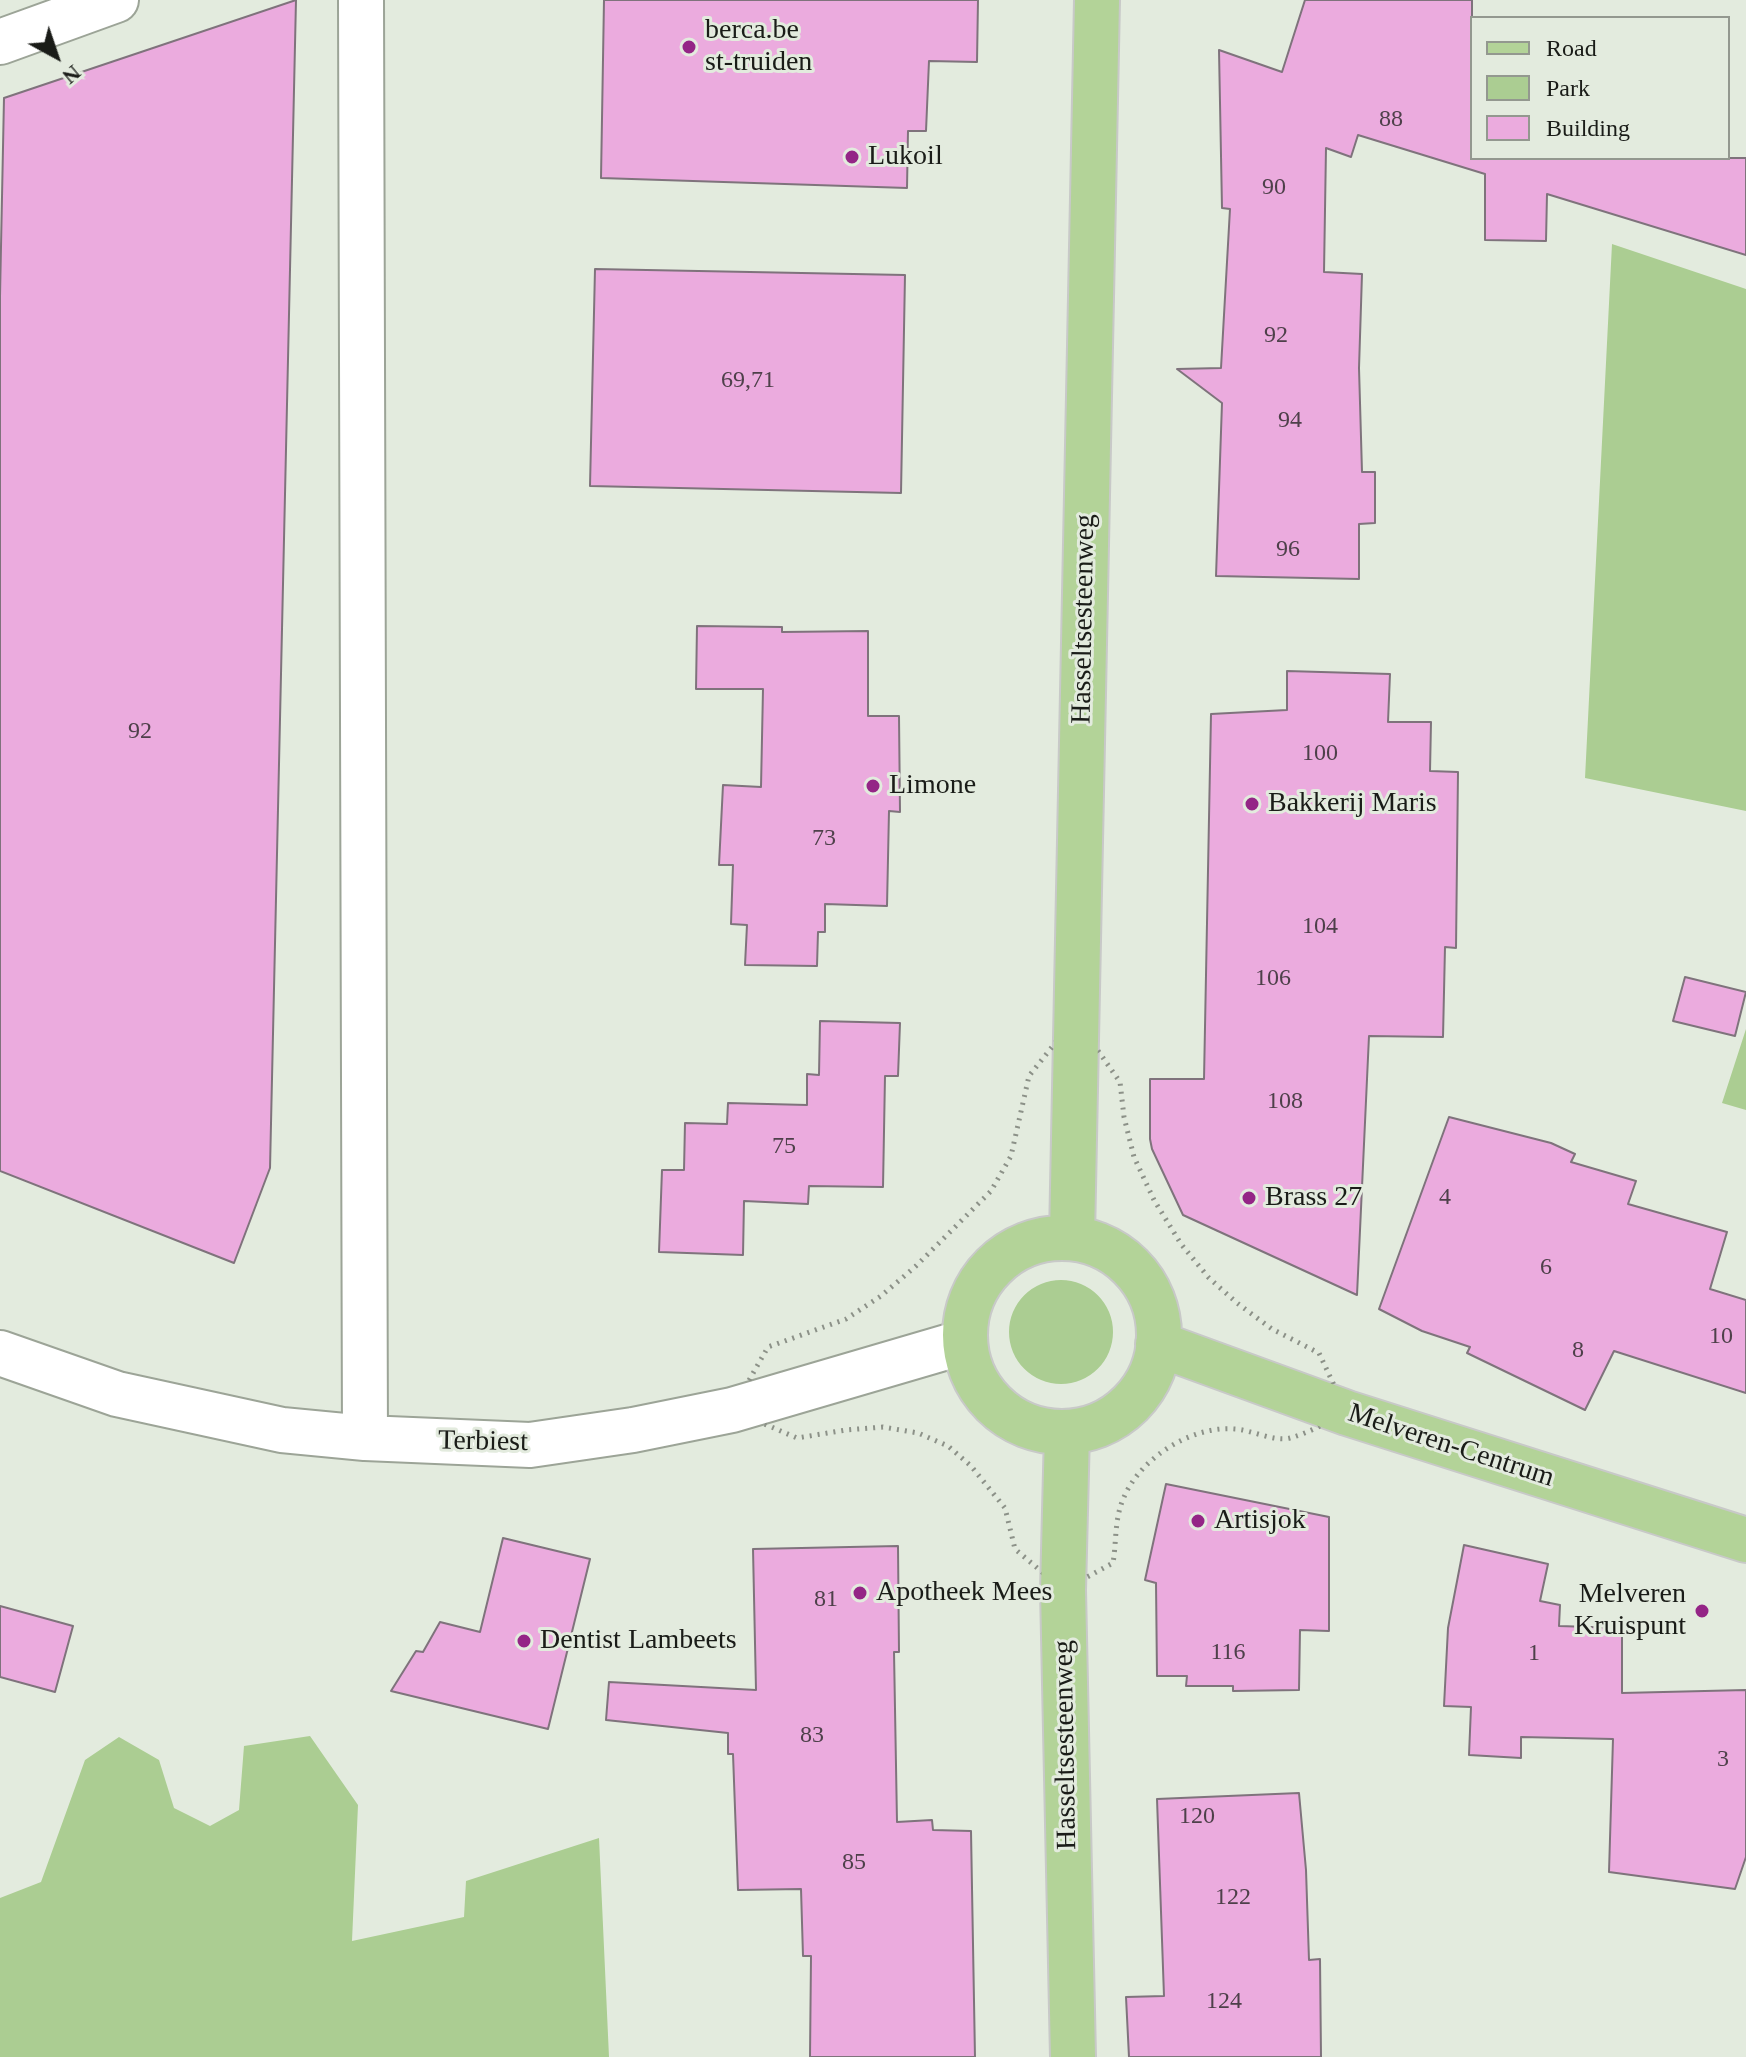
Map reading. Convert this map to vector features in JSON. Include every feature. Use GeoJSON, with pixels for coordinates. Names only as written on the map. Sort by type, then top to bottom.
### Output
{"type":"FeatureCollection","features":[{"type":"Feature","properties":{"kind":"main road","name":"Hasseltsesteenweg"},"geometry":{"type":"LineString","coordinates":[[1072,1237],[1097,0]]}},
{"type":"Feature","properties":{"kind":"main road"},"geometry":{"type":"LineString","coordinates":[[1072,1237],[1101,1245],[1127,1261],[1146,1285],[1157,1314],[1158,1344],[1152,1372],[1138,1395],[1118,1414],[1094,1427],[1067,1432],[1037,1429],[1010,1417],[987,1398],[971,1372],[964,1342],[967,1308],[982,1278],[1007,1254],[1037,1240],[1072,1237]]}},
{"type":"Feature","properties":{"kind":"main road","name":"Melveren-Centrum"},"geometry":{"type":"LineString","coordinates":[[1158,1344],[1347,1413],[1746,1540]]}},
{"type":"Feature","properties":{"kind":"main road","name":"Hasseltsesteenweg"},"geometry":{"type":"LineString","coordinates":[[1067,1432],[1063,1590],[1073,2057]]}},
{"type":"Feature","properties":{"kind":"street"},"geometry":{"type":"LineString","coordinates":[[0,42],[116,0]]}},
{"type":"Feature","properties":{"kind":"street"},"geometry":{"type":"LineString","coordinates":[[361,0],[365,1438]]}},
{"type":"Feature","properties":{"kind":"street","name":"Terbiest"},"geometry":{"type":"LineString","coordinates":[[0,1353],[117,1394],[282,1430],[365,1438],[530,1445],[633,1430],[732,1410],[964,1342]]}},
{"type":"Feature","properties":{"kind":"path"},"geometry":{"type":"LineString","coordinates":[[1075,1018],[1120,1082],[1124,1117],[1134,1157],[1154,1200],[1181,1244],[1209,1278],[1237,1303],[1272,1329],[1319,1353],[1347,1413],[1287,1439],[1234,1428],[1202,1433],[1156,1456],[1137,1476],[1120,1507],[1113,1563],[1063,1590],[1015,1549],[1005,1508],[971,1466],[948,1446],[918,1433],[883,1427],[797,1438],[732,1410],[768,1347],[846,1319],[881,1296],[916,1266],[991,1191],[1011,1156],[1029,1076],[1075,1018]]}},
{"type":"Feature","properties":{"kind":"green space"},"geometry":{"type":"Polygon","coordinates":[[[1612,244],[1746,289],[1746,811],[1585,778],[1612,244]]]}},
{"type":"Feature","properties":{"kind":"green space"},"geometry":{"type":"Polygon","coordinates":[[[1746,1029],[1746,1110],[1722,1103],[1746,1029]]]}},
{"type":"Feature","properties":{"kind":"green space"},"geometry":{"type":"Polygon","coordinates":[[[1061,1280],[1081,1284],[1098,1295],[1109,1312],[1113,1332],[1109,1352],[1098,1369],[1081,1380],[1061,1384],[1041,1380],[1024,1369],[1013,1352],[1009,1332],[1013,1312],[1024,1295],[1041,1284],[1061,1280]]]}},
{"type":"Feature","properties":{"kind":"green space"},"geometry":{"type":"Polygon","coordinates":[[[310,1736],[358,1805],[352,1941],[464,1917],[466,1881],[599,1838],[609,2057],[0,2057],[0,1898],[41,1882],[85,1760],[119,1737],[159,1760],[174,1808],[210,1826],[239,1810],[244,1746],[310,1736]]]}},
{"type":"Feature","properties":{"kind":"building"},"geometry":{"type":"Polygon","coordinates":[[[296,0],[270,1168],[234,1263],[0,1171],[0,296],[4,98],[296,0]]]}},
{"type":"Feature","properties":{"kind":"building"},"geometry":{"type":"Polygon","coordinates":[[[604,0],[978,0],[977,62],[929,61],[926,131],[908,131],[907,188],[601,178],[604,0]]]}},
{"type":"Feature","properties":{"kind":"building"},"geometry":{"type":"Polygon","coordinates":[[[1305,0],[1472,0],[1470,160],[1746,158],[1746,255],[1547,194],[1546,241],[1485,240],[1485,174],[1358,135],[1351,157],[1326,148],[1324,272],[1362,274],[1359,368],[1362,472],[1375,472],[1375,523],[1359,524],[1359,579],[1216,576],[1222,403],[1177,369],[1221,368],[1230,209],[1222,208],[1219,50],[1282,72],[1305,0]]]}},
{"type":"Feature","properties":{"kind":"building"},"geometry":{"type":"Polygon","coordinates":[[[595,269],[905,275],[901,493],[590,486],[595,269]]]}},
{"type":"Feature","properties":{"kind":"building"},"geometry":{"type":"Polygon","coordinates":[[[697,626],[782,627],[782,632],[868,631],[868,716],[899,716],[900,812],[889,811],[887,906],[825,904],[825,932],[818,932],[817,966],[745,965],[747,925],[731,924],[733,865],[719,865],[723,785],[761,787],[763,689],[696,689],[697,626]]]}},
{"type":"Feature","properties":{"kind":"building"},"geometry":{"type":"Polygon","coordinates":[[[1287,671],[1390,674],[1388,722],[1431,722],[1430,771],[1458,772],[1456,948],[1445,947],[1443,1037],[1369,1036],[1357,1295],[1183,1215],[1150,1139],[1150,1079],[1204,1079],[1211,714],[1287,710],[1287,671]]]}},
{"type":"Feature","properties":{"kind":"building"},"geometry":{"type":"Polygon","coordinates":[[[1685,977],[1746,992],[1735,1036],[1673,1021],[1685,977]]]}},
{"type":"Feature","properties":{"kind":"building"},"geometry":{"type":"Polygon","coordinates":[[[820,1021],[900,1023],[898,1076],[885,1076],[883,1187],[809,1186],[808,1204],[744,1201],[743,1255],[659,1252],[662,1170],[684,1170],[685,1123],[727,1124],[728,1103],[807,1105],[807,1074],[819,1075],[820,1021]]]}},
{"type":"Feature","properties":{"kind":"building"},"geometry":{"type":"Polygon","coordinates":[[[1449,1117],[1551,1143],[1575,1154],[1571,1162],[1636,1181],[1628,1204],[1727,1232],[1710,1289],[1746,1300],[1746,1393],[1614,1351],[1585,1410],[1467,1353],[1470,1347],[1422,1331],[1379,1309],[1449,1117]]]}},
{"type":"Feature","properties":{"kind":"building"},"geometry":{"type":"Polygon","coordinates":[[[1166,1484],[1329,1517],[1329,1631],[1300,1630],[1299,1690],[1233,1691],[1233,1686],[1186,1686],[1187,1676],[1157,1676],[1156,1583],[1145,1580],[1166,1484]]]}},
{"type":"Feature","properties":{"kind":"building","name":"Dentist Lambeets"},"geometry":{"type":"Polygon","coordinates":[[[503,1538],[590,1559],[548,1729],[391,1691],[416,1651],[423,1652],[440,1622],[480,1632],[503,1538]]]}},
{"type":"Feature","properties":{"kind":"building"},"geometry":{"type":"Polygon","coordinates":[[[1464,1545],[1548,1564],[1540,1601],[1560,1605],[1559,1626],[1622,1628],[1622,1693],[1746,1690],[1746,1857],[1735,1889],[1609,1872],[1613,1739],[1521,1737],[1521,1758],[1469,1755],[1471,1707],[1444,1706],[1448,1628],[1464,1545]]]}},
{"type":"Feature","properties":{"kind":"building"},"geometry":{"type":"Polygon","coordinates":[[[898,1546],[899,1652],[894,1652],[897,1822],[932,1820],[933,1830],[971,1831],[975,2057],[810,2057],[811,1956],[803,1956],[801,1889],[738,1890],[733,1754],[728,1754],[728,1733],[606,1720],[609,1682],[756,1690],[753,1549],[898,1546]]]}},
{"type":"Feature","properties":{"kind":"building"},"geometry":{"type":"Polygon","coordinates":[[[0,1606],[73,1626],[55,1692],[0,1677],[0,1606]]]}},
{"type":"Feature","properties":{"kind":"building"},"geometry":{"type":"Polygon","coordinates":[[[1299,1793],[1309,1960],[1320,1959],[1321,2057],[1129,2057],[1126,1997],[1164,1996],[1157,1799],[1299,1793]]]}},
{"type":"Feature","properties":{"kind":"place","name":"berca.be st-truiden"},"geometry":{"type":"Point","coordinates":[689,47]}},
{"type":"Feature","properties":{"kind":"place","name":"Lukoil"},"geometry":{"type":"Point","coordinates":[852,157]}},
{"type":"Feature","properties":{"kind":"place","name":"Limone"},"geometry":{"type":"Point","coordinates":[873,786]}},
{"type":"Feature","properties":{"kind":"place","name":"Bakkerij Maris"},"geometry":{"type":"Point","coordinates":[1252,804]}},
{"type":"Feature","properties":{"kind":"place","name":"Brass 27"},"geometry":{"type":"Point","coordinates":[1249,1198]}},
{"type":"Feature","properties":{"kind":"place","name":"Artisjok"},"geometry":{"type":"Point","coordinates":[1198,1521]}},
{"type":"Feature","properties":{"kind":"place","name":"Apotheek Mees"},"geometry":{"type":"Point","coordinates":[860,1593]}},
{"type":"Feature","properties":{"kind":"place","name":"Melveren Kruispunt"},"geometry":{"type":"Point","coordinates":[1702,1611]}},
{"type":"Feature","properties":{"kind":"place","name":"Dentist Lambeets"},"geometry":{"type":"Point","coordinates":[524,1641]}}]}
